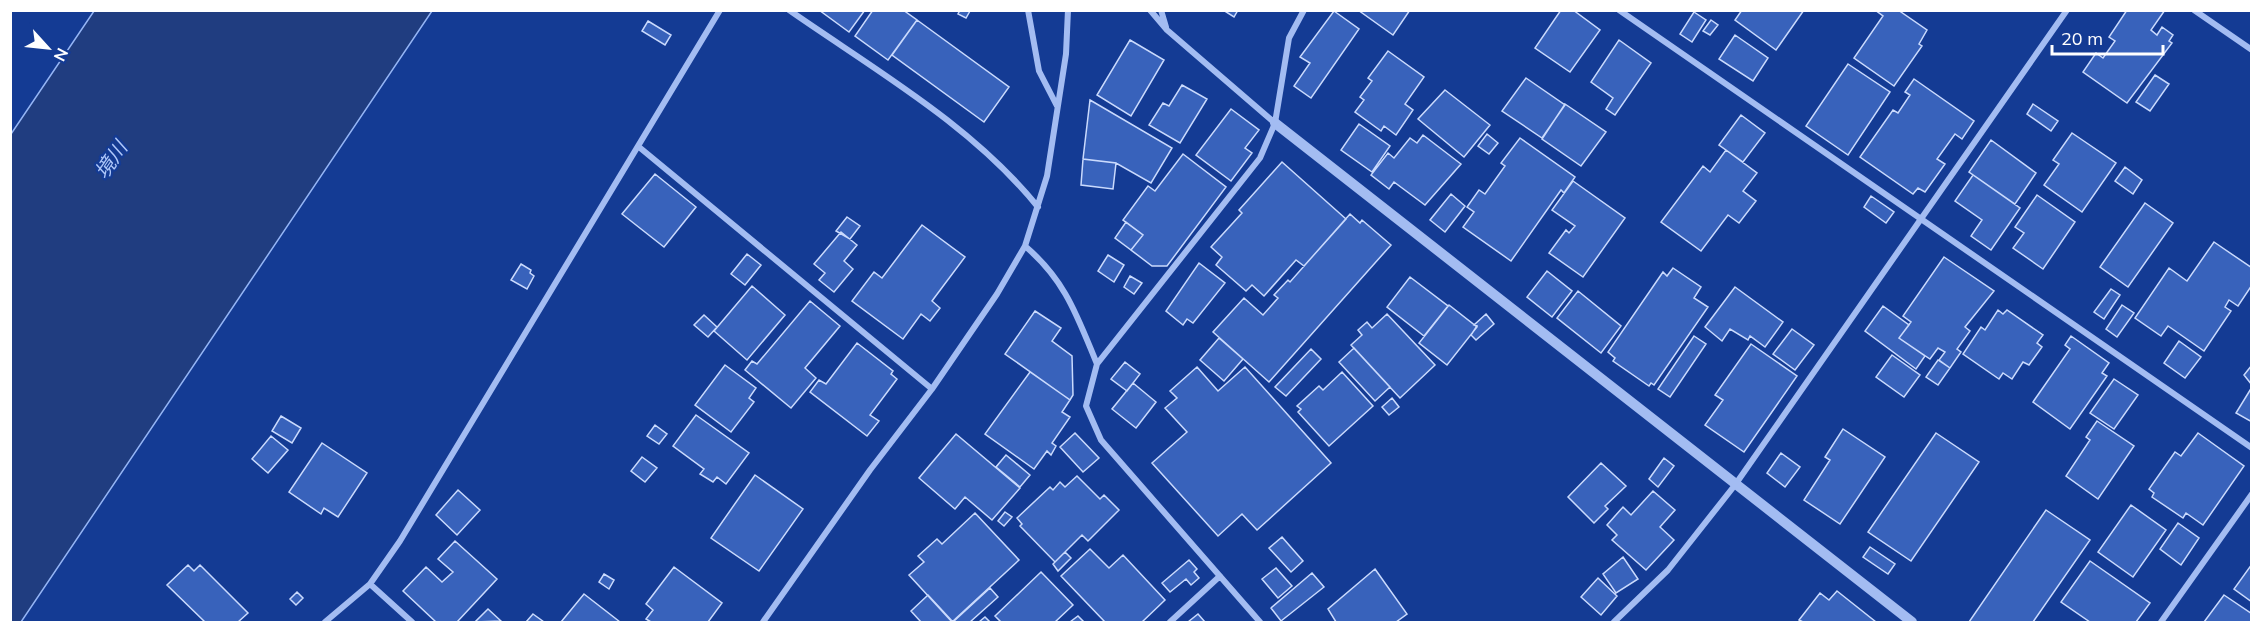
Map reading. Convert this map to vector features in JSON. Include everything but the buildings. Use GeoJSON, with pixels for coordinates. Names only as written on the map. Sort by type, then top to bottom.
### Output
{"type":"FeatureCollection","features":[{"type":"Feature","properties":{"kind":"street"},"geometry":{"type":"LineString","coordinates":[[325,622],[370,584],[400,541],[720,10]]}},
{"type":"Feature","properties":{"kind":"street"},"geometry":{"type":"LineString","coordinates":[[789,10],[938,113],[1017,180],[1038,207]]}},
{"type":"Feature","properties":{"kind":"street"},"geometry":{"type":"LineString","coordinates":[[1028,10],[1039,71],[1057,106]]}},
{"type":"Feature","properties":{"kind":"street"},"geometry":{"type":"LineString","coordinates":[[763,622],[870,470],[932,388],[997,294],[1025,246],[1047,176],[1066,54],[1068,10]]}},
{"type":"Feature","properties":{"kind":"street"},"geometry":{"type":"LineString","coordinates":[[1150,10],[1167,30],[1275,123],[1912,622]]}},
{"type":"Feature","properties":{"kind":"street"},"geometry":{"type":"LineString","coordinates":[[1161,10],[1167,30]]}},
{"type":"Feature","properties":{"kind":"street"},"geometry":{"type":"LineString","coordinates":[[1260,622],[1101,440],[1086,406],[1097,364],[1260,158],[1275,123],[1289,38],[1304,10]]}},
{"type":"Feature","properties":{"kind":"street"},"geometry":{"type":"LineString","coordinates":[[1619,10],[2252,448]]}},
{"type":"Feature","properties":{"kind":"street"},"geometry":{"type":"LineString","coordinates":[[1614,622],[1668,570],[1735,485],[2067,10]]}},
{"type":"Feature","properties":{"kind":"street"},"geometry":{"type":"LineString","coordinates":[[2194,10],[2252,50]]}},
{"type":"Feature","properties":{"kind":"street"},"geometry":{"type":"LineString","coordinates":[[639,147],[932,388]]}},
{"type":"Feature","properties":{"kind":"street"},"geometry":{"type":"LineString","coordinates":[[1025,246],[1042,260],[1065,289],[1097,364]]}},
{"type":"Feature","properties":{"kind":"street"},"geometry":{"type":"LineString","coordinates":[[2161,622],[2252,495]]}},
{"type":"Feature","properties":{"kind":"street"},"geometry":{"type":"LineString","coordinates":[[1170,622],[1220,576]]}},
{"type":"Feature","properties":{"kind":"street"},"geometry":{"type":"LineString","coordinates":[[370,584],[412,622]]}},
{"type":"Feature","properties":{"kind":"water","name":"境川"},"geometry":{"type":"Polygon","coordinates":[[[94,11],[432,11],[21,622],[11,622],[11,134],[94,11]]]}}]}
